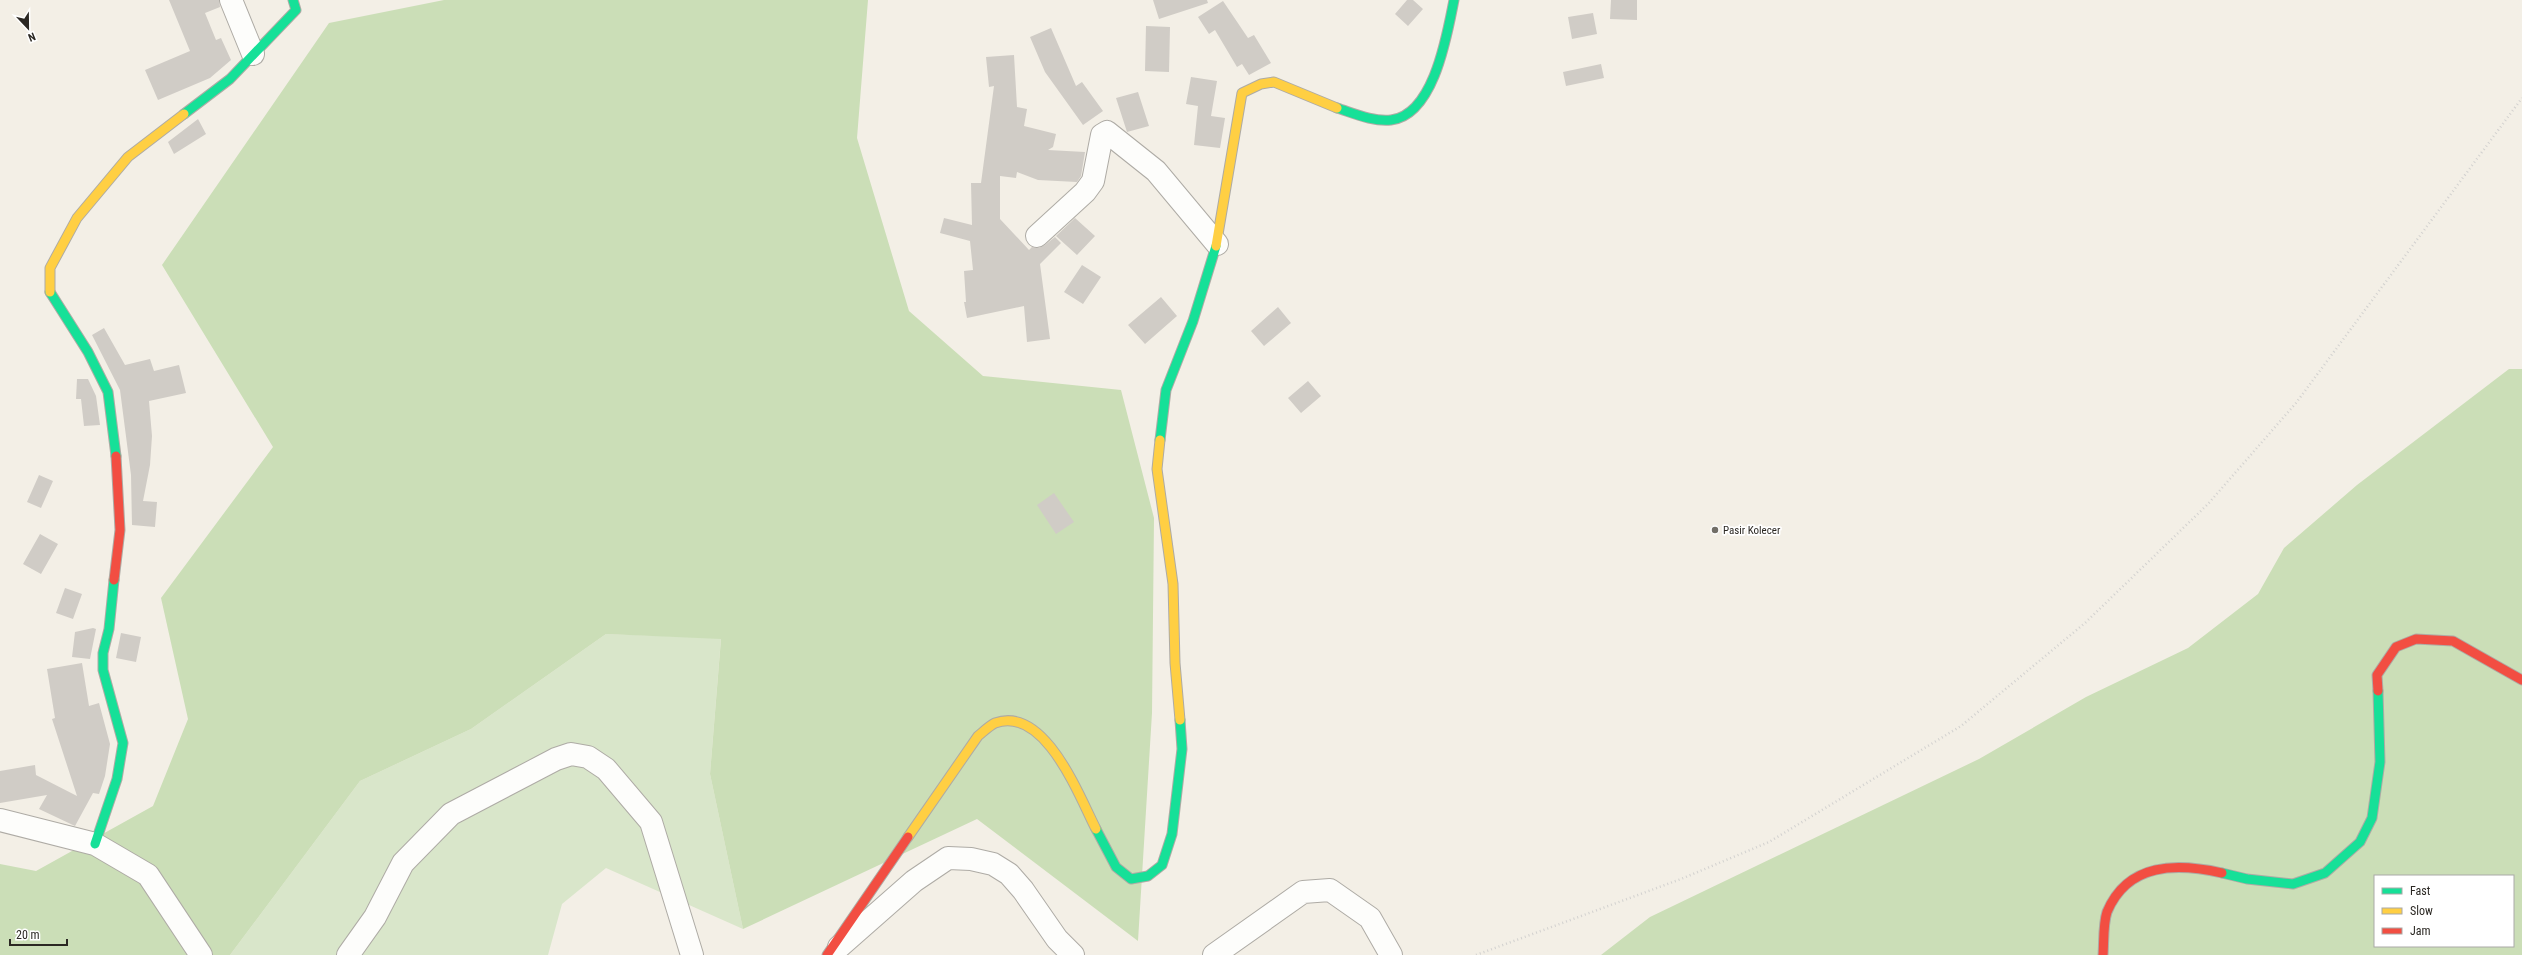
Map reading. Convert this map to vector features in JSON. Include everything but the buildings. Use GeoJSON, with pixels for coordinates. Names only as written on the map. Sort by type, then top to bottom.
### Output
{"type":"FeatureCollection","features":[{"type":"Feature","properties":{"kind":"street"},"geometry":{"type":"LineString","coordinates":[[231,0],[253,54]]}},
{"type":"Feature","properties":{"kind":"street"},"geometry":{"type":"LineString","coordinates":[[95,844],[117,779],[123,743],[103,664],[120,530],[119,477],[108,392],[88,352],[50,295],[50,268],[77,218],[128,157],[230,79],[296,10],[292,0]]}},
{"type":"Feature","properties":{"kind":"street"},"geometry":{"type":"LineString","coordinates":[[827,955],[978,736],[996,723],[1018,723],[1041,735],[1055,751],[1116,866],[1131,879],[1148,876],[1162,865],[1172,834],[1182,749],[1176,663],[1173,584],[1157,469],[1166,390],[1193,321],[1217,244],[1242,93],[1259,82],[1280,82],[1343,111],[1391,120],[1405,116],[1425,94],[1443,54],[1454,0]]}},
{"type":"Feature","properties":{"kind":"street"},"geometry":{"type":"LineString","coordinates":[[1037,236],[1085,192],[1092,181],[1102,135],[1107,132],[1156,171],[1217,244]]}},
{"type":"Feature","properties":{"kind":"street"},"geometry":{"type":"LineString","coordinates":[[2104,955],[2107,913],[2126,883],[2158,868],[2202,869],[2247,879],[2293,884],[2325,873],[2360,842],[2372,818],[2380,762],[2378,675],[2396,647],[2416,639],[2453,641],[2522,680]]}},
{"type":"Feature","properties":{"kind":"street"},"geometry":{"type":"LineString","coordinates":[[348,955],[375,917],[403,863],[451,814],[556,760],[571,754],[588,757],[606,769],[651,822],[692,955]]}},
{"type":"Feature","properties":{"kind":"street"},"geometry":{"type":"LineString","coordinates":[[0,820],[95,844],[148,875],[201,955]]}},
{"type":"Feature","properties":{"kind":"street"},"geometry":{"type":"LineString","coordinates":[[831,955],[867,920],[914,881],[948,858],[971,859],[993,864],[1009,874],[1023,890],[1057,939],[1073,955]]}},
{"type":"Feature","properties":{"kind":"street"},"geometry":{"type":"LineString","coordinates":[[1214,955],[1303,892],[1330,890],[1370,918],[1391,955]]}},
{"type":"Feature","properties":{"kind":"path"},"geometry":{"type":"LineString","coordinates":[[1476,955],[1681,879],[1769,842],[1961,726],[2085,623],[2208,504],[2296,403],[2522,98]]}},
{"type":"Feature","properties":{"kind":"green space"},"geometry":{"type":"Polygon","coordinates":[[[444,0],[868,0],[857,138],[909,311],[983,376],[1121,390],[1154,518],[1152,713],[1138,941],[977,819],[743,929],[710,774],[721,639],[606,634],[471,729],[360,781],[230,955],[0,955],[0,864],[36,871],[153,806],[188,719],[161,598],[273,447],[162,265],[329,23],[444,0]]]}},
{"type":"Feature","properties":{"kind":"green space"},"geometry":{"type":"Polygon","coordinates":[[[2509,369],[2522,369],[2522,955],[1601,955],[1650,917],[1979,759],[2086,697],[2188,648],[2258,594],[2284,548],[2357,485],[2509,369]]]}},
{"type":"Feature","properties":{"kind":"green space"},"geometry":{"type":"Polygon","coordinates":[[[606,634],[721,638],[710,774],[743,929],[606,868],[562,904],[548,955],[230,955],[360,781],[471,729],[606,634]]]}},
{"type":"Feature","properties":{"kind":"traffic: fast"},"geometry":{"type":"LineString","coordinates":[[184,114],[230,79],[296,10],[293,0]]}},
{"type":"Feature","properties":{"kind":"traffic: fast"},"geometry":{"type":"LineString","coordinates":[[1337,108],[1356,115],[1377,120],[1391,120],[1406,115],[1418,104],[1428,89],[1436,71],[1447,33],[1454,0]]}},
{"type":"Feature","properties":{"kind":"traffic: fast"},"geometry":{"type":"LineString","coordinates":[[1160,440],[1166,390],[1193,321],[1216,246]]}},
{"type":"Feature","properties":{"kind":"traffic: fast"},"geometry":{"type":"LineString","coordinates":[[50,292],[88,352],[108,392],[116,456]]}},
{"type":"Feature","properties":{"kind":"traffic: fast"},"geometry":{"type":"LineString","coordinates":[[95,844],[117,779],[123,743],[103,670],[103,653],[109,629],[114,580]]}},
{"type":"Feature","properties":{"kind":"traffic: fast"},"geometry":{"type":"LineString","coordinates":[[2222,873],[2247,879],[2293,884],[2325,873],[2360,842],[2372,818],[2380,762],[2378,691]]}},
{"type":"Feature","properties":{"kind":"traffic: fast"},"geometry":{"type":"LineString","coordinates":[[1096,829],[1116,867],[1131,879],[1148,876],[1162,865],[1172,834],[1182,749],[1180,720]]}},
{"type":"Feature","properties":{"kind":"traffic: slow"},"geometry":{"type":"LineString","coordinates":[[1216,246],[1242,93],[1261,84],[1274,82],[1337,108]]}},
{"type":"Feature","properties":{"kind":"traffic: slow"},"geometry":{"type":"LineString","coordinates":[[50,292],[50,268],[77,218],[128,157],[184,114]]}},
{"type":"Feature","properties":{"kind":"traffic: slow"},"geometry":{"type":"LineString","coordinates":[[1160,440],[1157,469],[1173,584],[1175,663],[1180,720]]}},
{"type":"Feature","properties":{"kind":"traffic: slow"},"geometry":{"type":"LineString","coordinates":[[908,837],[978,736],[995,723],[1013,721],[1029,727],[1044,740],[1058,757],[1070,776],[1096,829]]}},
{"type":"Feature","properties":{"kind":"traffic: jam"},"geometry":{"type":"LineString","coordinates":[[114,580],[120,530],[116,456]]}},
{"type":"Feature","properties":{"kind":"traffic: jam"},"geometry":{"type":"LineString","coordinates":[[2378,691],[2377,675],[2396,647],[2416,639],[2453,641],[2522,680]]}},
{"type":"Feature","properties":{"kind":"traffic: jam"},"geometry":{"type":"LineString","coordinates":[[827,955],[908,837]]}},
{"type":"Feature","properties":{"kind":"traffic: jam"},"geometry":{"type":"LineString","coordinates":[[2103,955],[2104,927],[2107,912],[2116,896],[2128,883],[2141,875],[2156,870],[2171,868],[2188,868],[2222,873]]}},
{"type":"Feature","properties":{"kind":"place","name":"Pasir Kolecer"},"geometry":{"type":"Point","coordinates":[1715,530]}}]}
